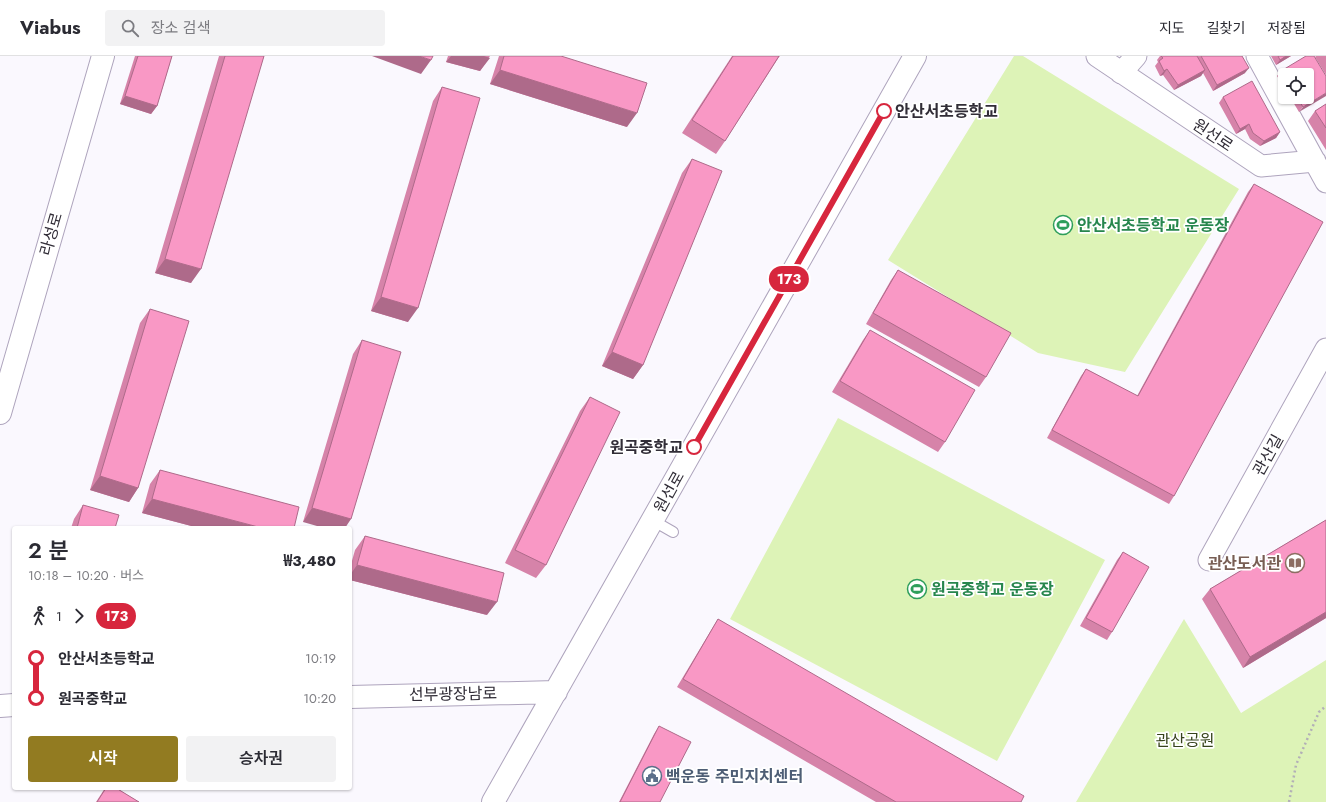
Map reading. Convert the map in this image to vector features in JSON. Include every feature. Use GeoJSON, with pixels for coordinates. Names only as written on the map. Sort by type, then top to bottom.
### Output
{"type":"FeatureCollection","features":[{"type":"Feature","properties":{"kind":"street","name":"라성로"},"geometry":{"type":"LineString","coordinates":[[0,413],[102,56]]}},
{"type":"Feature","properties":{"kind":"street","name":"원선로"},"geometry":{"type":"LineString","coordinates":[[493,802],[915,56]]}},
{"type":"Feature","properties":{"kind":"street","name":"원선로"},"geometry":{"type":"LineString","coordinates":[[1097,56],[1261,166],[1315,161]]}},
{"type":"Feature","properties":{"kind":"street"},"geometry":{"type":"LineString","coordinates":[[1121,73],[1136,56]]}},
{"type":"Feature","properties":{"kind":"street"},"geometry":{"type":"LineString","coordinates":[[1257,56],[1326,182]]}},
{"type":"Feature","properties":{"kind":"street","name":"관산길"},"geometry":{"type":"LineString","coordinates":[[1209,560],[1326,349]]}},
{"type":"Feature","properties":{"kind":"street","name":"선부광장남로"},"geometry":{"type":"LineString","coordinates":[[352,697],[556,692]]}},
{"type":"Feature","properties":{"kind":"street"},"geometry":{"type":"LineString","coordinates":[[0,706],[12,705]]}},
{"type":"Feature","properties":{"kind":"lane"},"geometry":{"type":"LineString","coordinates":[[652,520],[673,532]]}},
{"type":"Feature","properties":{"kind":"path"},"geometry":{"type":"LineString","coordinates":[[1290,802],[1296,765],[1319,712],[1326,706]]}},
{"type":"Feature","properties":{"kind":"green space","name":"안산서초등학교 운동장"},"geometry":{"type":"Polygon","coordinates":[[[1014,56],[1023,56],[1239,189],[1125,372],[1038,353],[888,260],[1014,56]]]}},
{"type":"Feature","properties":{"kind":"green space","name":"원곡중학교 운동장"},"geometry":{"type":"Polygon","coordinates":[[[838,418],[1105,560],[997,761],[730,619],[838,418]]]}},
{"type":"Feature","properties":{"kind":"green space","name":"관산공원"},"geometry":{"type":"Polygon","coordinates":[[[1184,619],[1241,713],[1326,660],[1326,802],[1076,802],[1184,619]]]}},
{"type":"Feature","properties":{"kind":"building"},"geometry":{"type":"Polygon","coordinates":[[[138,56],[172,56],[157,106],[125,96],[138,56]]]}},
{"type":"Feature","properties":{"kind":"building"},"geometry":{"type":"Polygon","coordinates":[[[225,56],[264,56],[201,269],[165,259],[225,56]]]}},
{"type":"Feature","properties":{"kind":"building"},"geometry":{"type":"Polygon","coordinates":[[[419,56],[433,56],[431,60],[419,56]]]}},
{"type":"Feature","properties":{"kind":"building"},"geometry":{"type":"Polygon","coordinates":[[[504,56],[561,56],[647,83],[637,113],[500,70],[504,56]]]}},
{"type":"Feature","properties":{"kind":"building"},"geometry":{"type":"Polygon","coordinates":[[[733,56],[779,56],[725,141],[692,120],[733,56]]]}},
{"type":"Feature","properties":{"kind":"building"},"geometry":{"type":"Polygon","coordinates":[[[1161,56],[1197,56],[1205,70],[1178,85],[1167,69],[1164,71],[1159,61],[1163,58],[1161,56]]]}},
{"type":"Feature","properties":{"kind":"building"},"geometry":{"type":"Polygon","coordinates":[[[1201,56],[1242,56],[1249,68],[1217,85],[1201,56]]]}},
{"type":"Feature","properties":{"kind":"building"},"geometry":{"type":"Polygon","coordinates":[[[1278,56],[1286,56],[1280,60],[1278,56]]]}},
{"type":"Feature","properties":{"kind":"building"},"geometry":{"type":"Polygon","coordinates":[[[1306,56],[1314,56],[1326,76],[1326,93],[1314,100],[1314,68],[1286,68],[1306,56]]]}},
{"type":"Feature","properties":{"kind":"building"},"geometry":{"type":"Polygon","coordinates":[[[1252,81],[1280,132],[1264,141],[1253,133],[1249,124],[1240,129],[1223,97],[1252,81]]]}},
{"type":"Feature","properties":{"kind":"building"},"geometry":{"type":"Polygon","coordinates":[[[442,87],[480,98],[418,308],[381,297],[442,87]]]}},
{"type":"Feature","properties":{"kind":"building"},"geometry":{"type":"Polygon","coordinates":[[[1301,104],[1308,104],[1303,107],[1301,104]]]}},
{"type":"Feature","properties":{"kind":"building"},"geometry":{"type":"Polygon","coordinates":[[[1326,104],[1326,128],[1315,111],[1326,104]]]}},
{"type":"Feature","properties":{"kind":"building"},"geometry":{"type":"Polygon","coordinates":[[[692,159],[722,171],[643,365],[612,352],[692,159]]]}},
{"type":"Feature","properties":{"kind":"building"},"geometry":{"type":"Polygon","coordinates":[[[1254,184],[1323,222],[1174,496],[1052,430],[1086,369],[1138,396],[1254,184]]]}},
{"type":"Feature","properties":{"kind":"building"},"geometry":{"type":"Polygon","coordinates":[[[898,270],[1011,333],[986,377],[873,313],[898,270]]]}},
{"type":"Feature","properties":{"kind":"building"},"geometry":{"type":"Polygon","coordinates":[[[150,309],[189,321],[138,488],[100,476],[150,309]]]}},
{"type":"Feature","properties":{"kind":"building"},"geometry":{"type":"Polygon","coordinates":[[[870,330],[975,390],[945,442],[840,381],[870,330]]]}},
{"type":"Feature","properties":{"kind":"building"},"geometry":{"type":"Polygon","coordinates":[[[362,340],[401,352],[351,519],[312,508],[362,340]]]}},
{"type":"Feature","properties":{"kind":"building"},"geometry":{"type":"Polygon","coordinates":[[[590,397],[620,412],[546,565],[515,550],[590,397]]]}},
{"type":"Feature","properties":{"kind":"building"},"geometry":{"type":"Polygon","coordinates":[[[160,470],[299,507],[294,526],[254,526],[152,499],[160,470]]]}},
{"type":"Feature","properties":{"kind":"building"},"geometry":{"type":"Polygon","coordinates":[[[83,505],[119,515],[116,526],[78,526],[83,505]]]}},
{"type":"Feature","properties":{"kind":"building","name":"관산도서관"},"geometry":{"type":"Polygon","coordinates":[[[1326,520],[1326,612],[1250,657],[1210,589],[1326,520]]]}},
{"type":"Feature","properties":{"kind":"building"},"geometry":{"type":"Polygon","coordinates":[[[365,536],[504,573],[497,602],[357,565],[365,536]]]}},
{"type":"Feature","properties":{"kind":"building"},"geometry":{"type":"Polygon","coordinates":[[[1123,552],[1149,567],[1112,632],[1086,618],[1123,552]]]}},
{"type":"Feature","properties":{"kind":"building"},"geometry":{"type":"Polygon","coordinates":[[[718,619],[1024,796],[1021,802],[896,802],[683,679],[718,619]]]}},
{"type":"Feature","properties":{"kind":"building","name":"백운동 주민지치센터"},"geometry":{"type":"Polygon","coordinates":[[[659,726],[691,742],[660,802],[620,802],[659,726]]]}},
{"type":"Feature","properties":{"kind":"building"},"geometry":{"type":"Polygon","coordinates":[[[105,790],[119,790],[139,802],[97,802],[105,790]]]}},
{"type":"Feature","properties":{"kind":"bus line","name":"173"},"geometry":{"type":"LineString","coordinates":[[694,447],[884,111]]}},
{"type":"Feature","properties":{"kind":"place","name":"안산서초등학교"},"geometry":{"type":"Point","coordinates":[884,111]}},
{"type":"Feature","properties":{"kind":"place","name":"안산서초등학교 운동장"},"geometry":{"type":"Point","coordinates":[1063,225]}},
{"type":"Feature","properties":{"kind":"place","name":"원곡중학교"},"geometry":{"type":"Point","coordinates":[694,447]}},
{"type":"Feature","properties":{"kind":"place","name":"관산도서관"},"geometry":{"type":"Point","coordinates":[1295,563]}},
{"type":"Feature","properties":{"kind":"place","name":"원곡중학교 운동장"},"geometry":{"type":"Point","coordinates":[917,589]}},
{"type":"Feature","properties":{"kind":"place","name":"백운동 주민지치센터"},"geometry":{"type":"Point","coordinates":[652,776]}}]}
